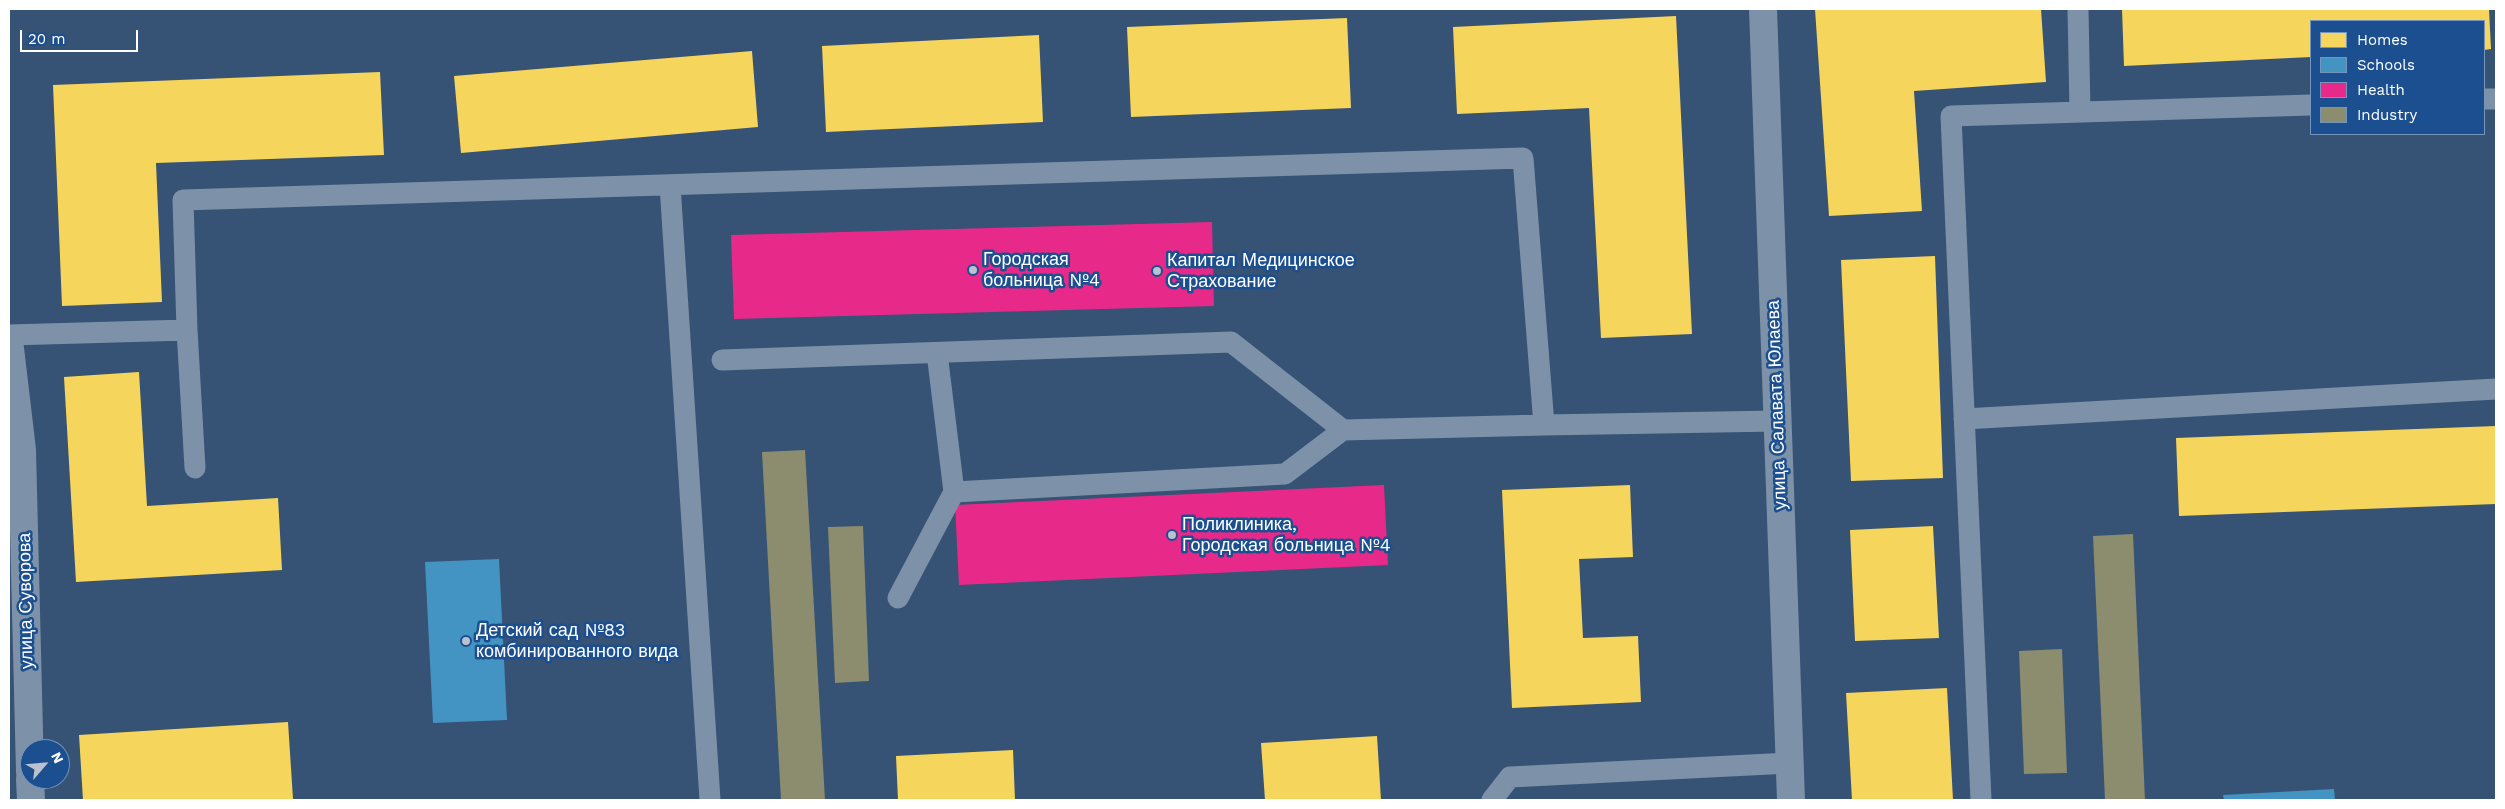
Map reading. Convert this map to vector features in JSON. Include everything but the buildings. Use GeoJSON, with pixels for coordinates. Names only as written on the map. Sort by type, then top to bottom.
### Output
{"type":"FeatureCollection","features":[{"type":"Feature","properties":{"kind":"street","name":"улица Салавата Юлаева"},"geometry":{"type":"LineString","coordinates":[[1763,9],[1791,800]]}},
{"type":"Feature","properties":{"kind":"street","name":"улица Суворова"},"geometry":{"type":"LineString","coordinates":[[9,340],[28,739]]}},
{"type":"Feature","properties":{"kind":"lane"},"geometry":{"type":"LineString","coordinates":[[2078,9],[2080,112]]}},
{"type":"Feature","properties":{"kind":"lane"},"geometry":{"type":"LineString","coordinates":[[1981,800],[1951,116],[2310,105]]}},
{"type":"Feature","properties":{"kind":"lane"},"geometry":{"type":"LineString","coordinates":[[195,468],[187,330],[183,200],[1524,158],[1544,425]]}},
{"type":"Feature","properties":{"kind":"lane"},"geometry":{"type":"LineString","coordinates":[[670,185],[710,800]]}},
{"type":"Feature","properties":{"kind":"lane"},"geometry":{"type":"LineString","coordinates":[[9,335],[187,330]]}},
{"type":"Feature","properties":{"kind":"lane"},"geometry":{"type":"LineString","coordinates":[[722,360],[1232,342],[1343,430]]}},
{"type":"Feature","properties":{"kind":"lane"},"geometry":{"type":"LineString","coordinates":[[898,598],[954,492],[937,353]]}},
{"type":"Feature","properties":{"kind":"lane"},"geometry":{"type":"LineString","coordinates":[[1964,419],[2496,389]]}},
{"type":"Feature","properties":{"kind":"lane"},"geometry":{"type":"LineString","coordinates":[[954,492],[1285,474],[1343,430],[1778,421]]}},
{"type":"Feature","properties":{"kind":"lane"},"geometry":{"type":"LineString","coordinates":[[1492,800],[1510,778],[1790,763]]}},
{"type":"Feature","properties":{"kind":"place","name":"Городская больница №4"},"geometry":{"type":"Point","coordinates":[973,270]}},
{"type":"Feature","properties":{"kind":"place","name":"Капитал Медицинское Страхование"},"geometry":{"type":"Point","coordinates":[1157,271]}},
{"type":"Feature","properties":{"kind":"place","name":"Поликлиника, Городская больница №4"},"geometry":{"type":"Point","coordinates":[1172,535]}},
{"type":"Feature","properties":{"kind":"place","name":"Детский сад №83 комбинированного вида"},"geometry":{"type":"Point","coordinates":[466,641]}}]}
